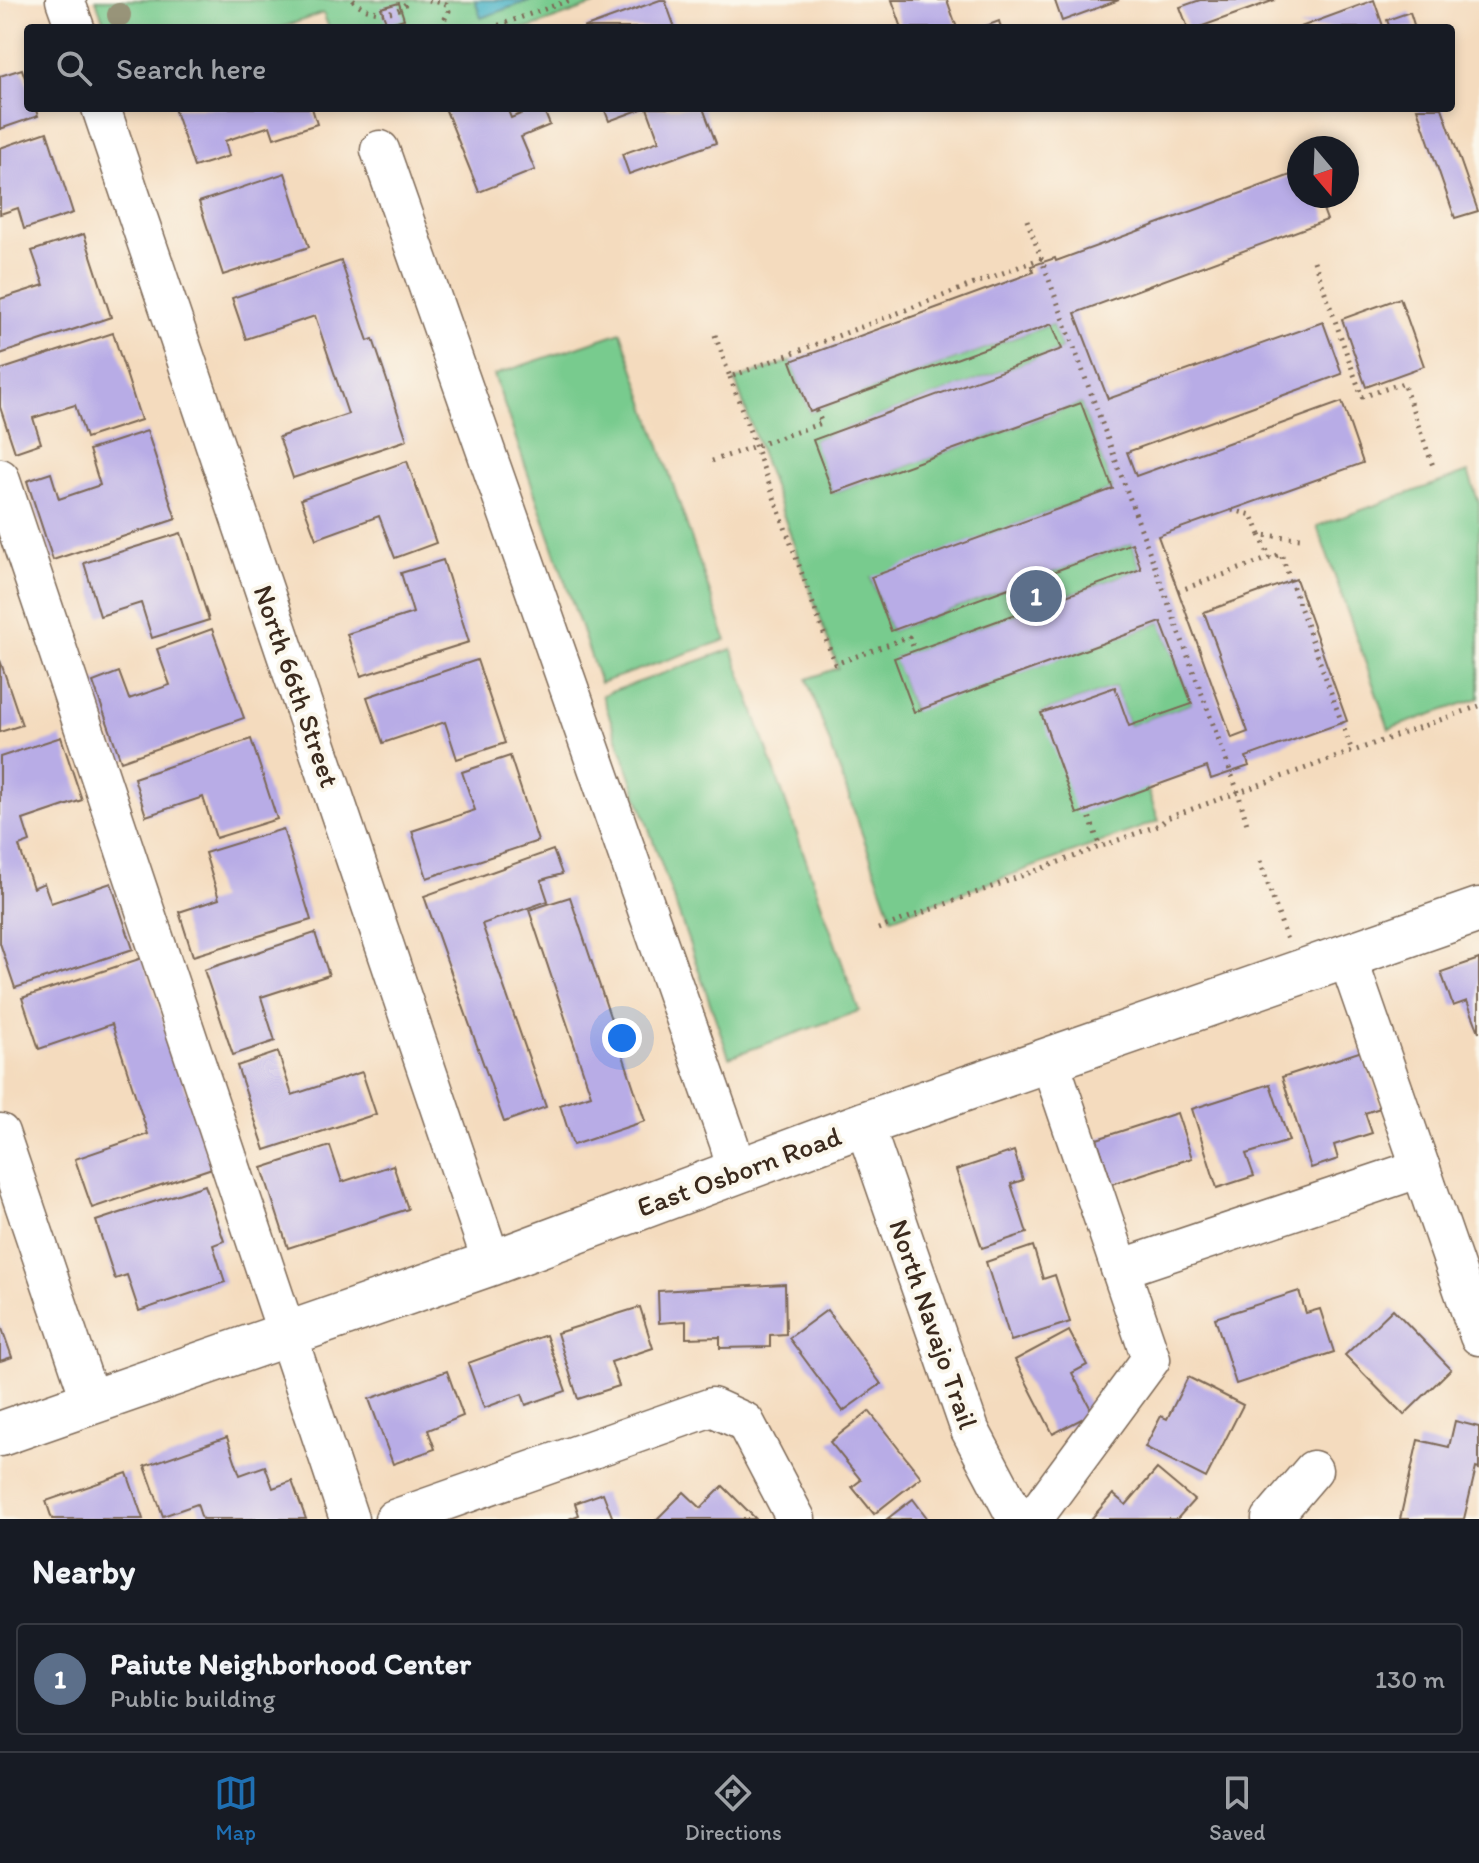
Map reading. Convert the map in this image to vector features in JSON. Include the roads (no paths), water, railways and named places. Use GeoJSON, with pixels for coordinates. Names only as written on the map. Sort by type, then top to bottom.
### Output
{"type":"FeatureCollection","features":[{"type":"Feature","properties":{"kind":"main road","name":"East Osborn Road"},"geometry":{"type":"LineString","coordinates":[[0,1434],[492,1263],[864,1124],[1479,910]]}},
{"type":"Feature","properties":{"kind":"street"},"geometry":{"type":"LineString","coordinates":[[65,0],[74,24]]}},
{"type":"Feature","properties":{"kind":"street","name":"North 66th Street"},"geometry":{"type":"LineString","coordinates":[[102,112],[492,1263]]}},
{"type":"Feature","properties":{"kind":"street"},"geometry":{"type":"LineString","coordinates":[[380,150],[729,1143],[736,1172]]}},
{"type":"Feature","properties":{"kind":"street"},"geometry":{"type":"LineString","coordinates":[[0,478],[349,1519]]}},
{"type":"Feature","properties":{"kind":"street"},"geometry":{"type":"LineString","coordinates":[[1347,956],[1479,1336]]}},
{"type":"Feature","properties":{"kind":"street"},"geometry":{"type":"LineString","coordinates":[[1033,1519],[1151,1359],[1049,1059]]}},
{"type":"Feature","properties":{"kind":"street","name":"North Navajo Trail"},"geometry":{"type":"LineString","coordinates":[[864,1124],[970,1430],[1017,1519]]}},
{"type":"Feature","properties":{"kind":"street"},"geometry":{"type":"LineString","coordinates":[[0,1133],[91,1402]]}},
{"type":"Feature","properties":{"kind":"street"},"geometry":{"type":"LineString","coordinates":[[1120,1269],[1421,1168]]}},
{"type":"Feature","properties":{"kind":"street"},"geometry":{"type":"LineString","coordinates":[[394,1519],[712,1407],[745,1422],[796,1519]]}},
{"type":"Feature","properties":{"kind":"street"},"geometry":{"type":"LineString","coordinates":[[1271,1519],[1313,1470]]}},
{"type":"Feature","properties":{"kind":"water"},"geometry":{"type":"Polygon","coordinates":[[[475,0],[531,0],[481,18],[475,0]]]}},
{"type":"Feature","properties":{"kind":"place","name":"Paiute Neighborhood Center"},"geometry":{"type":"Point","coordinates":[1036,596]}}]}
